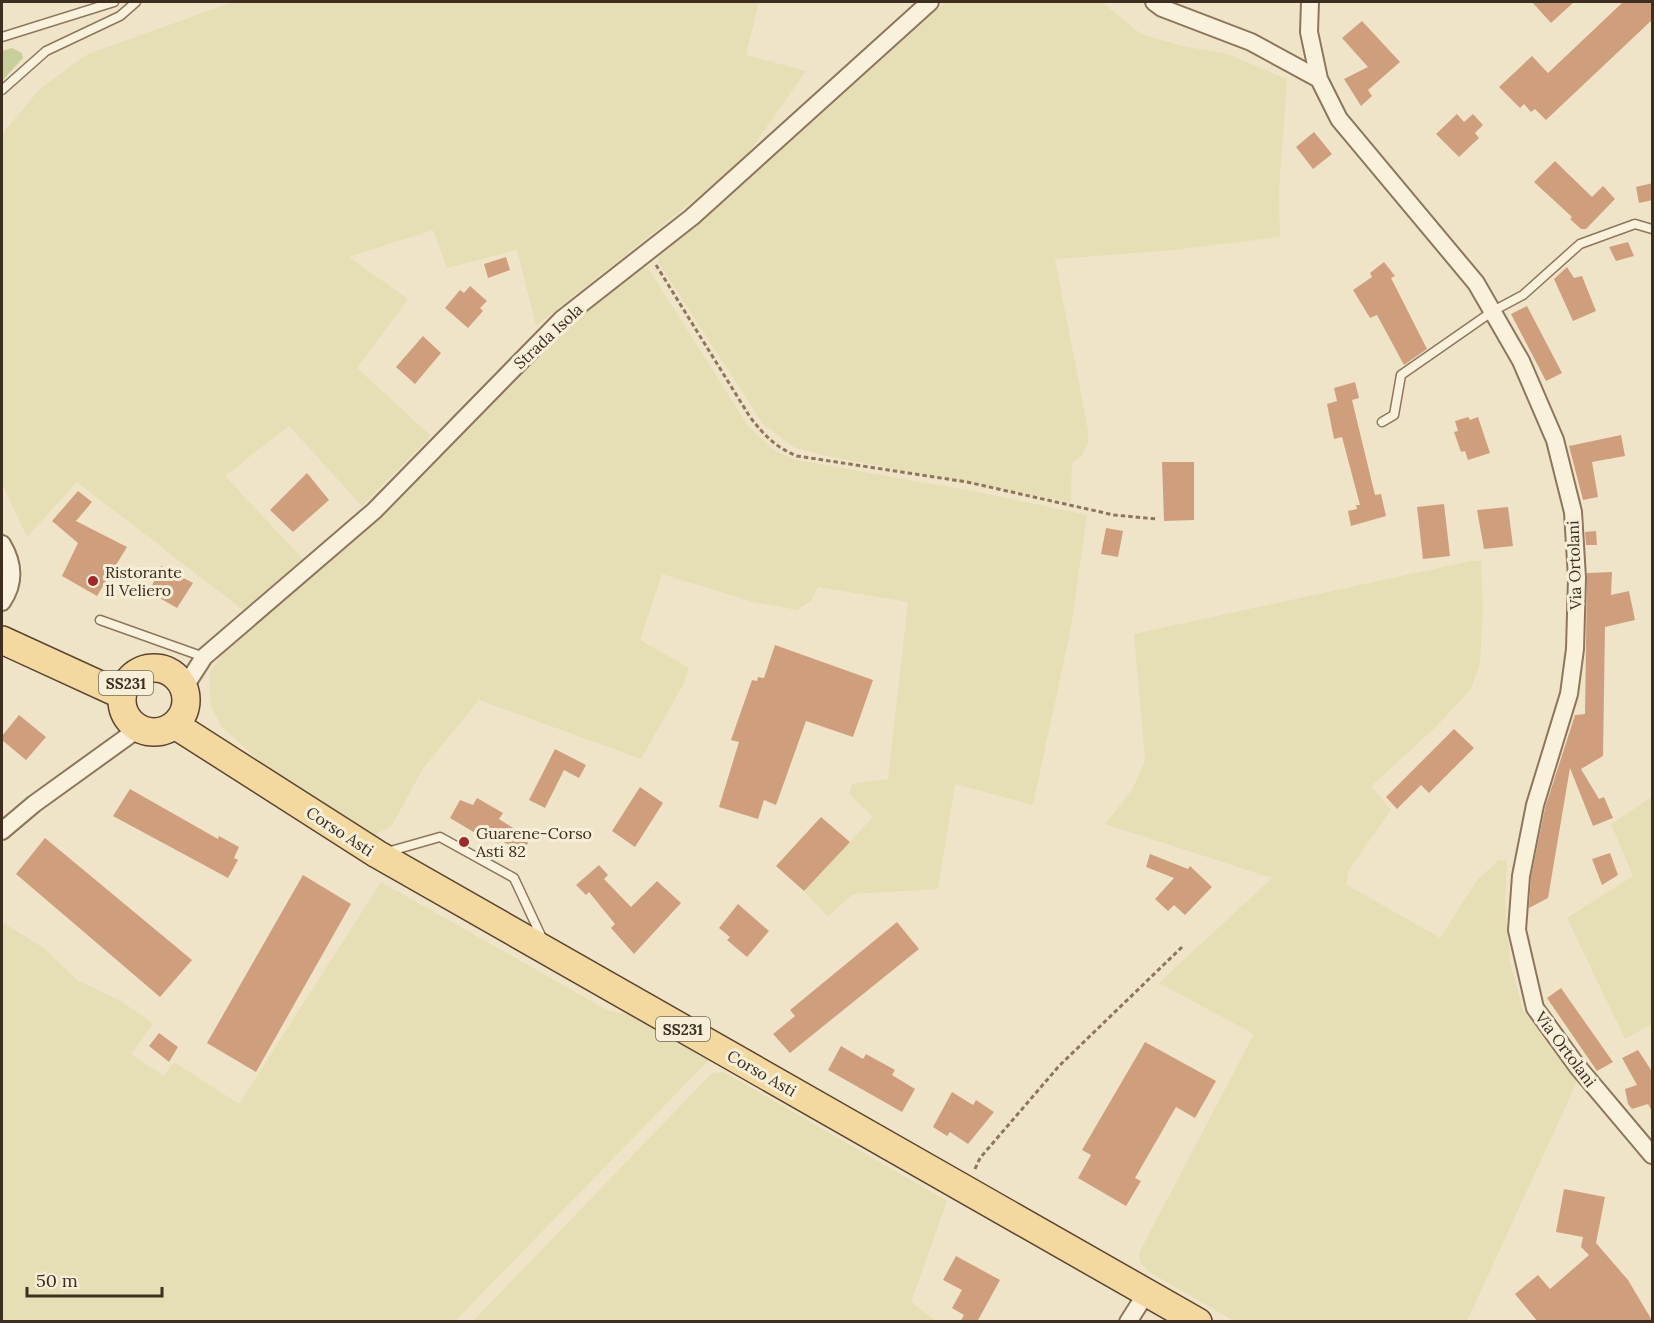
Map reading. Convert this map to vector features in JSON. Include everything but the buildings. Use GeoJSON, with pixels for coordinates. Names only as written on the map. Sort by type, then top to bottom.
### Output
{"type":"FeatureCollection","features":[{"type":"Feature","properties":{"kind":"main road"},"geometry":{"type":"LineString","coordinates":[[2,640],[122,695]]}},
{"type":"Feature","properties":{"kind":"main road","name":"SS231"},"geometry":{"type":"LineString","coordinates":[[138,729],[125,714],[122,695],[131,677],[150,668],[171,672],[184,688]]}},
{"type":"Feature","properties":{"kind":"main road"},"geometry":{"type":"LineString","coordinates":[[138,729],[157,733],[175,725],[186,708],[184,688]]}},
{"type":"Feature","properties":{"kind":"main road","name":"Corso Asti"},"geometry":{"type":"LineString","coordinates":[[175,725],[376,854],[1198,1322]]}},
{"type":"Feature","properties":{"kind":"street","name":"Strada Isola"},"geometry":{"type":"LineString","coordinates":[[184,688],[204,657],[374,511],[562,319],[693,217],[930,2]]}},
{"type":"Feature","properties":{"kind":"street"},"geometry":{"type":"LineString","coordinates":[[1154,2],[1162,8],[1251,42],[1319,79]]}},
{"type":"Feature","properties":{"kind":"street","name":"Via Ortolani"},"geometry":{"type":"LineString","coordinates":[[1310,2],[1309,32],[1319,79],[1339,119],[1476,283],[1521,361],[1555,440],[1572,512],[1577,578],[1575,649],[1569,694],[1535,805],[1521,876],[1517,930],[1534,1008],[1577,1066],[1653,1155]]}},
{"type":"Feature","properties":{"kind":"street"},"geometry":{"type":"LineString","coordinates":[[2,544],[13,572],[8,594],[2,602]]}},
{"type":"Feature","properties":{"kind":"street"},"geometry":{"type":"LineString","coordinates":[[2,831],[34,804],[138,729]]}},
{"type":"Feature","properties":{"kind":"street"},"geometry":{"type":"LineString","coordinates":[[1128,1322],[1147,1292]]}},
{"type":"Feature","properties":{"kind":"lane"},"geometry":{"type":"LineString","coordinates":[[2,37],[114,2]]}},
{"type":"Feature","properties":{"kind":"lane"},"geometry":{"type":"LineString","coordinates":[[2,90],[46,51],[120,16],[136,2]]}},
{"type":"Feature","properties":{"kind":"lane"},"geometry":{"type":"LineString","coordinates":[[1382,422],[1394,415],[1401,375],[1493,311],[1523,295],[1580,244],[1635,224],[1653,229]]}},
{"type":"Feature","properties":{"kind":"lane"},"geometry":{"type":"LineString","coordinates":[[100,620],[204,657]]}},
{"type":"Feature","properties":{"kind":"lane"},"geometry":{"type":"LineString","coordinates":[[376,854],[440,837],[514,878],[549,952]]}},
{"type":"Feature","properties":{"kind":"path"},"geometry":{"type":"LineString","coordinates":[[648,252],[750,417],[765,437],[780,449],[797,456],[967,482],[1114,515],[1157,519]]}},
{"type":"Feature","properties":{"kind":"path"},"geometry":{"type":"LineString","coordinates":[[965,1189],[981,1158],[1059,1066],[1182,947]]}},
{"type":"Feature","properties":{"kind":"shaded area"},"geometry":{"type":"Polygon","coordinates":[[[233,2],[759,2],[746,55],[806,71],[743,161],[536,326],[517,250],[447,268],[433,230],[349,257],[408,299],[357,368],[431,436],[362,506],[289,426],[225,476],[303,559],[243,610],[77,482],[27,537],[2,484],[2,134],[40,89],[88,54],[233,2]]]}},
{"type":"Feature","properties":{"kind":"shaded area"},"geometry":{"type":"Polygon","coordinates":[[[945,2],[1102,2],[1141,34],[1182,46],[1228,54],[1287,79],[1279,190],[1280,237],[1174,250],[1055,259],[1088,430],[1088,443],[1082,455],[1072,463],[1071,502],[795,448],[763,424],[658,262],[658,257],[811,124],[945,2]]]}},
{"type":"Feature","properties":{"kind":"shaded area"},"geometry":{"type":"Polygon","coordinates":[[[648,268],[748,426],[775,451],[796,460],[983,493],[1087,515],[1071,628],[1033,805],[955,784],[938,889],[853,894],[828,917],[804,891],[873,817],[849,794],[852,784],[888,779],[908,602],[818,587],[811,601],[797,610],[750,601],[662,574],[640,640],[689,668],[683,685],[641,759],[479,700],[424,767],[392,825],[372,837],[356,829],[257,759],[222,727],[211,707],[209,673],[220,659],[220,653],[373,525],[560,328],[639,269],[648,268]]]}},
{"type":"Feature","properties":{"kind":"shaded area"},"geometry":{"type":"Polygon","coordinates":[[[1471,561],[1481,561],[1483,609],[1480,663],[1471,689],[1435,728],[1371,786],[1391,810],[1348,871],[1347,885],[1440,938],[1478,879],[1499,860],[1507,861],[1505,904],[1510,961],[1523,1010],[1577,1082],[1467,1321],[1234,1321],[1149,1272],[1140,1262],[1139,1253],[1254,1034],[1159,983],[1272,878],[1105,824],[1132,790],[1145,761],[1134,634],[1471,561]]]}},
{"type":"Feature","properties":{"kind":"shaded area"},"geometry":{"type":"Polygon","coordinates":[[[1652,797],[1652,1024],[1625,1039],[1567,918],[1633,876],[1611,824],[1652,797]]]}},
{"type":"Feature","properties":{"kind":"shaded area"},"geometry":{"type":"Polygon","coordinates":[[[381,882],[609,1011],[633,1015],[709,1060],[455,1321],[2,1321],[2,922],[45,949],[77,980],[121,1001],[153,1024],[131,1054],[164,1076],[174,1062],[239,1104],[381,882]]]}},
{"type":"Feature","properties":{"kind":"shaded area"},"geometry":{"type":"Polygon","coordinates":[[[724,1072],[947,1201],[911,1302],[936,1321],[473,1321],[712,1073],[724,1072]]]}},
{"type":"Feature","properties":{"kind":"green space"},"geometry":{"type":"Polygon","coordinates":[[[12,48],[22,53],[23,58],[2,81],[2,51],[12,48]]]}},
{"type":"Feature","properties":{"kind":"place","name":"Ristorante Il Veliero"},"geometry":{"type":"Point","coordinates":[93,581]}},
{"type":"Feature","properties":{"kind":"place","name":"Guarene-Corso Asti 82"},"geometry":{"type":"Point","coordinates":[464,842]}}]}
